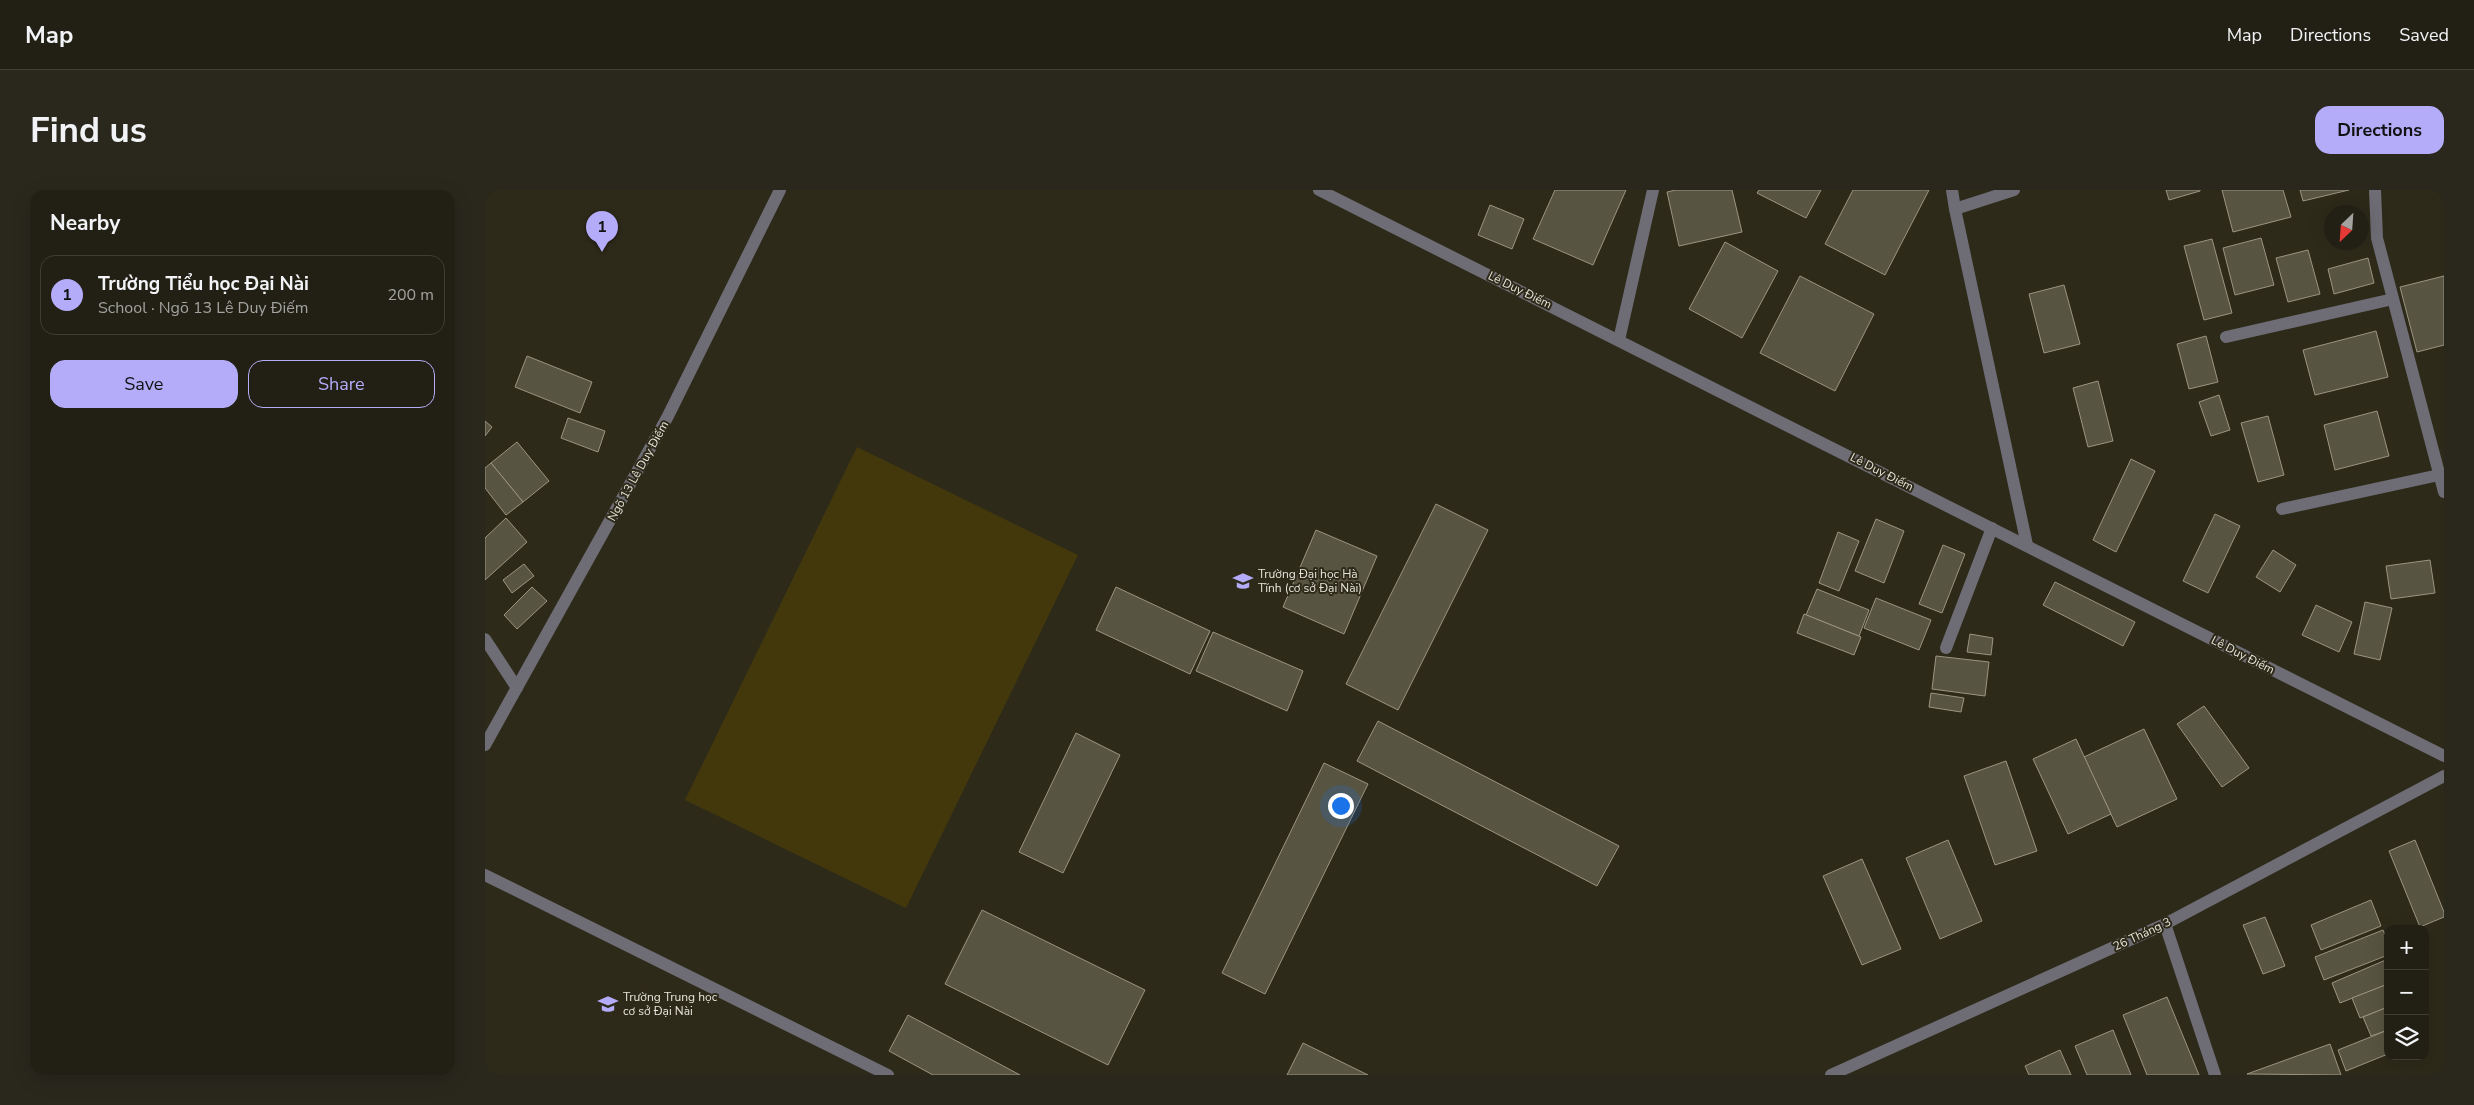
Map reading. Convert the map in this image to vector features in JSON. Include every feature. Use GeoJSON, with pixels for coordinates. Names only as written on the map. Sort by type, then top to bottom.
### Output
{"type":"FeatureCollection","features":[{"type":"Feature","properties":{"kind":"street","name":"Ngõ 13 Lê Duy Điếm"},"geometry":{"type":"LineString","coordinates":[[485,746],[668,416],[780,190]]}},
{"type":"Feature","properties":{"kind":"street","name":"Lê Duy Điếm"},"geometry":{"type":"LineString","coordinates":[[1319,190],[2444,756]]}},
{"type":"Feature","properties":{"kind":"street"},"geometry":{"type":"LineString","coordinates":[[1619,340],[1653,190]]}},
{"type":"Feature","properties":{"kind":"street"},"geometry":{"type":"LineString","coordinates":[[1952,190],[2027,545]]}},
{"type":"Feature","properties":{"kind":"street"},"geometry":{"type":"LineString","coordinates":[[1955,209],[2014,190]]}},
{"type":"Feature","properties":{"kind":"street"},"geometry":{"type":"LineString","coordinates":[[2375,190],[2377,238],[2444,492]]}},
{"type":"Feature","properties":{"kind":"street"},"geometry":{"type":"LineString","coordinates":[[2226,337],[2393,299]]}},
{"type":"Feature","properties":{"kind":"street"},"geometry":{"type":"LineString","coordinates":[[2281,509],[2439,475]]}},
{"type":"Feature","properties":{"kind":"street"},"geometry":{"type":"LineString","coordinates":[[1946,648],[1992,528]]}},
{"type":"Feature","properties":{"kind":"street"},"geometry":{"type":"LineString","coordinates":[[485,639],[517,688]]}},
{"type":"Feature","properties":{"kind":"street","name":"26 Tháng 3"},"geometry":{"type":"LineString","coordinates":[[1831,1075],[2165,924],[2444,776]]}},
{"type":"Feature","properties":{"kind":"street"},"geometry":{"type":"LineString","coordinates":[[485,875],[888,1075]]}},
{"type":"Feature","properties":{"kind":"street"},"geometry":{"type":"LineString","coordinates":[[2165,924],[2215,1075]]}},
{"type":"Feature","properties":{"kind":"shaded area"},"geometry":{"type":"Polygon","coordinates":[[[857,447],[1078,555],[906,908],[685,800],[857,447]]]}},
{"type":"Feature","properties":{"kind":"building"},"geometry":{"type":"Polygon","coordinates":[[[1555,190],[1626,190],[1593,265],[1533,239],[1555,190]]]}},
{"type":"Feature","properties":{"kind":"building"},"geometry":{"type":"Polygon","coordinates":[[[1676,190],[1732,190],[1742,232],[1679,246],[1667,192],[1676,190]]]}},
{"type":"Feature","properties":{"kind":"building"},"geometry":{"type":"Polygon","coordinates":[[[1759,190],[1821,190],[1806,218],[1757,193],[1759,190]]]}},
{"type":"Feature","properties":{"kind":"building"},"geometry":{"type":"Polygon","coordinates":[[[1853,190],[1929,190],[1885,275],[1825,244],[1853,190]]]}},
{"type":"Feature","properties":{"kind":"building"},"geometry":{"type":"Polygon","coordinates":[[[2166,190],[2200,190],[2200,191],[2169,200],[2166,190]]]}},
{"type":"Feature","properties":{"kind":"building"},"geometry":{"type":"Polygon","coordinates":[[[2222,190],[2283,190],[2291,217],[2233,232],[2222,190]]]}},
{"type":"Feature","properties":{"kind":"building"},"geometry":{"type":"Polygon","coordinates":[[[2300,190],[2349,190],[2303,201],[2300,190]]]}},
{"type":"Feature","properties":{"kind":"building"},"geometry":{"type":"Polygon","coordinates":[[[1490,205],[1524,219],[1512,249],[1478,235],[1490,205]]]}},
{"type":"Feature","properties":{"kind":"building"},"geometry":{"type":"Polygon","coordinates":[[[2261,238],[2274,285],[2235,295],[2223,248],[2261,238]]]}},
{"type":"Feature","properties":{"kind":"building"},"geometry":{"type":"Polygon","coordinates":[[[2212,239],[2232,313],[2204,320],[2184,246],[2212,239]]]}},
{"type":"Feature","properties":{"kind":"building"},"geometry":{"type":"Polygon","coordinates":[[[1725,242],[1778,271],[1742,338],[1689,309],[1725,242]]]}},
{"type":"Feature","properties":{"kind":"building"},"geometry":{"type":"Polygon","coordinates":[[[2308,250],[2320,294],[2288,302],[2276,258],[2308,250]]]}},
{"type":"Feature","properties":{"kind":"building"},"geometry":{"type":"Polygon","coordinates":[[[2368,258],[2374,283],[2334,294],[2328,269],[2368,258]]]}},
{"type":"Feature","properties":{"kind":"building"},"geometry":{"type":"Polygon","coordinates":[[[1800,276],[1874,314],[1835,391],[1760,353],[1800,276]]]}},
{"type":"Feature","properties":{"kind":"building"},"geometry":{"type":"Polygon","coordinates":[[[2444,276],[2444,345],[2417,352],[2400,287],[2444,276]]]}},
{"type":"Feature","properties":{"kind":"building"},"geometry":{"type":"Polygon","coordinates":[[[2064,285],[2080,344],[2044,353],[2029,294],[2064,285]]]}},
{"type":"Feature","properties":{"kind":"building"},"geometry":{"type":"Polygon","coordinates":[[[2376,331],[2388,377],[2315,395],[2303,350],[2376,331]]]}},
{"type":"Feature","properties":{"kind":"building"},"geometry":{"type":"Polygon","coordinates":[[[2206,336],[2218,382],[2189,389],[2177,344],[2206,336]]]}},
{"type":"Feature","properties":{"kind":"building"},"geometry":{"type":"Polygon","coordinates":[[[527,356],[592,382],[580,413],[515,387],[527,356]]]}},
{"type":"Feature","properties":{"kind":"building"},"geometry":{"type":"Polygon","coordinates":[[[2098,381],[2113,441],[2088,447],[2073,388],[2098,381]]]}},
{"type":"Feature","properties":{"kind":"building"},"geometry":{"type":"Polygon","coordinates":[[[2219,395],[2230,430],[2211,436],[2199,402],[2219,395]]]}},
{"type":"Feature","properties":{"kind":"building"},"geometry":{"type":"Polygon","coordinates":[[[2377,411],[2389,456],[2335,470],[2324,425],[2377,411]]]}},
{"type":"Feature","properties":{"kind":"building"},"geometry":{"type":"Polygon","coordinates":[[[2268,416],[2284,475],[2258,482],[2241,423],[2268,416]]]}},
{"type":"Feature","properties":{"kind":"building"},"geometry":{"type":"Polygon","coordinates":[[[568,418],[605,431],[598,452],[561,438],[568,418]]]}},
{"type":"Feature","properties":{"kind":"building"},"geometry":{"type":"Polygon","coordinates":[[[485,421],[492,427],[485,436],[485,421]]]}},
{"type":"Feature","properties":{"kind":"building"},"geometry":{"type":"Polygon","coordinates":[[[517,442],[549,481],[523,502],[491,463],[517,442]]]}},
{"type":"Feature","properties":{"kind":"building"},"geometry":{"type":"Polygon","coordinates":[[[2131,459],[2155,471],[2116,552],[2093,540],[2131,459]]]}},
{"type":"Feature","properties":{"kind":"building"},"geometry":{"type":"Polygon","coordinates":[[[491,463],[523,502],[506,515],[485,488],[485,468],[491,463]]]}},
{"type":"Feature","properties":{"kind":"building"},"geometry":{"type":"Polygon","coordinates":[[[1436,504],[1488,530],[1398,710],[1346,684],[1436,504]]]}},
{"type":"Feature","properties":{"kind":"building"},"geometry":{"type":"Polygon","coordinates":[[[2215,514],[2240,526],[2208,593],[2183,581],[2215,514]]]}},
{"type":"Feature","properties":{"kind":"building"},"geometry":{"type":"Polygon","coordinates":[[[506,518],[527,542],[485,580],[485,538],[506,518]]]}},
{"type":"Feature","properties":{"kind":"building"},"geometry":{"type":"Polygon","coordinates":[[[1876,519],[1904,531],[1884,583],[1855,571],[1876,519]]]}},
{"type":"Feature","properties":{"kind":"building"},"geometry":{"type":"Polygon","coordinates":[[[1316,530],[1377,556],[1344,634],[1283,607],[1316,530]]]}},
{"type":"Feature","properties":{"kind":"building"},"geometry":{"type":"Polygon","coordinates":[[[1838,532],[1859,541],[1839,591],[1819,583],[1838,532]]]}},
{"type":"Feature","properties":{"kind":"building"},"geometry":{"type":"Polygon","coordinates":[[[1943,545],[1965,554],[1942,613],[1919,604],[1943,545]]]}},
{"type":"Feature","properties":{"kind":"building"},"geometry":{"type":"Polygon","coordinates":[[[2273,550],[2296,565],[2280,592],[2256,577],[2273,550]]]}},
{"type":"Feature","properties":{"kind":"building"},"geometry":{"type":"Polygon","coordinates":[[[2430,560],[2435,593],[2391,599],[2386,566],[2430,560]]]}},
{"type":"Feature","properties":{"kind":"building"},"geometry":{"type":"Polygon","coordinates":[[[524,564],[534,576],[512,593],[503,580],[524,564]]]}},
{"type":"Feature","properties":{"kind":"building"},"geometry":{"type":"Polygon","coordinates":[[[2055,582],[2135,622],[2123,646],[2043,605],[2055,582]]]}},
{"type":"Feature","properties":{"kind":"building"},"geometry":{"type":"Polygon","coordinates":[[[532,587],[547,601],[517,629],[504,615],[532,587]]]}},
{"type":"Feature","properties":{"kind":"building"},"geometry":{"type":"Polygon","coordinates":[[[1116,587],[1210,631],[1190,674],[1096,630],[1116,587]]]}},
{"type":"Feature","properties":{"kind":"building"},"geometry":{"type":"Polygon","coordinates":[[[1817,589],[1869,610],[1859,636],[1806,615],[1817,589]]]}},
{"type":"Feature","properties":{"kind":"building"},"geometry":{"type":"Polygon","coordinates":[[[1876,598],[1931,620],[1919,650],[1864,628],[1876,598]]]}},
{"type":"Feature","properties":{"kind":"building"},"geometry":{"type":"Polygon","coordinates":[[[2365,602],[2392,608],[2380,660],[2354,654],[2365,602]]]}},
{"type":"Feature","properties":{"kind":"building"},"geometry":{"type":"Polygon","coordinates":[[[2316,605],[2352,622],[2339,652],[2302,635],[2316,605]]]}},
{"type":"Feature","properties":{"kind":"building"},"geometry":{"type":"Polygon","coordinates":[[[1804,614],[1861,637],[1854,655],[1797,633],[1804,614]]]}},
{"type":"Feature","properties":{"kind":"building"},"geometry":{"type":"Polygon","coordinates":[[[1213,632],[1303,671],[1287,711],[1196,671],[1213,632]]]}},
{"type":"Feature","properties":{"kind":"building"},"geometry":{"type":"Polygon","coordinates":[[[1970,634],[1993,638],[1991,655],[1967,652],[1970,634]]]}},
{"type":"Feature","properties":{"kind":"building"},"geometry":{"type":"Polygon","coordinates":[[[1936,656],[1989,662],[1985,696],[1932,689],[1936,656]]]}},
{"type":"Feature","properties":{"kind":"building"},"geometry":{"type":"Polygon","coordinates":[[[1931,693],[1964,698],[1961,712],[1929,707],[1931,693]]]}},
{"type":"Feature","properties":{"kind":"building"},"geometry":{"type":"Polygon","coordinates":[[[2204,706],[2249,768],[2222,787],[2177,724],[2204,706]]]}},
{"type":"Feature","properties":{"kind":"building"},"geometry":{"type":"Polygon","coordinates":[[[1378,721],[1619,846],[1597,886],[1357,761],[1378,721]]]}},
{"type":"Feature","properties":{"kind":"building"},"geometry":{"type":"Polygon","coordinates":[[[2144,729],[2177,799],[2117,827],[2084,757],[2144,729]]]}},
{"type":"Feature","properties":{"kind":"building"},"geometry":{"type":"Polygon","coordinates":[[[1076,733],[1120,755],[1063,873],[1019,852],[1076,733]]]}},
{"type":"Feature","properties":{"kind":"building"},"geometry":{"type":"Polygon","coordinates":[[[2076,739],[2111,814],[2068,834],[2033,759],[2076,739]]]}},
{"type":"Feature","properties":{"kind":"building"},"geometry":{"type":"Polygon","coordinates":[[[2006,761],[2037,851],[1995,865],[1964,776],[2006,761]]]}},
{"type":"Feature","properties":{"kind":"building"},"geometry":{"type":"Polygon","coordinates":[[[1324,763],[1368,784],[1265,994],[1222,973],[1324,763]]]}},
{"type":"Feature","properties":{"kind":"building"},"geometry":{"type":"Polygon","coordinates":[[[1948,840],[1982,921],[1940,939],[1906,858],[1948,840]]]}},
{"type":"Feature","properties":{"kind":"building"},"geometry":{"type":"Polygon","coordinates":[[[2415,840],[2444,912],[2444,917],[2425,925],[2419,925],[2389,851],[2415,840]]]}},
{"type":"Feature","properties":{"kind":"building"},"geometry":{"type":"Polygon","coordinates":[[[1862,859],[1901,949],[1862,965],[1823,876],[1862,859]]]}},
{"type":"Feature","properties":{"kind":"building"},"geometry":{"type":"Polygon","coordinates":[[[2371,900],[2381,926],[2321,950],[2311,925],[2371,900]]]}},
{"type":"Feature","properties":{"kind":"building"},"geometry":{"type":"Polygon","coordinates":[[[982,910],[1145,990],[1108,1065],[945,984],[982,910]]]}},
{"type":"Feature","properties":{"kind":"building"},"geometry":{"type":"Polygon","coordinates":[[[2265,917],[2285,966],[2263,974],[2243,925],[2265,917]]]}},
{"type":"Feature","properties":{"kind":"building"},"geometry":{"type":"Polygon","coordinates":[[[2383,930],[2384,932],[2384,957],[2324,980],[2315,957],[2383,930]]]}},
{"type":"Feature","properties":{"kind":"building"},"geometry":{"type":"Polygon","coordinates":[[[2384,961],[2384,986],[2340,1003],[2332,983],[2384,961]]]}},
{"type":"Feature","properties":{"kind":"building"},"geometry":{"type":"Polygon","coordinates":[[[2384,986],[2384,1009],[2360,1018],[2352,998],[2384,986]]]}},
{"type":"Feature","properties":{"kind":"building"},"geometry":{"type":"Polygon","coordinates":[[[2167,997],[2199,1075],[2147,1075],[2123,1015],[2167,997]]]}},
{"type":"Feature","properties":{"kind":"building"},"geometry":{"type":"Polygon","coordinates":[[[2384,1009],[2384,1031],[2371,1036],[2363,1017],[2384,1009]]]}},
{"type":"Feature","properties":{"kind":"building"},"geometry":{"type":"Polygon","coordinates":[[[908,1015],[1020,1075],[933,1075],[889,1051],[908,1015]]]}},
{"type":"Feature","properties":{"kind":"building"},"geometry":{"type":"Polygon","coordinates":[[[2113,1030],[2131,1075],[2087,1075],[2075,1046],[2113,1030]]]}},
{"type":"Feature","properties":{"kind":"building"},"geometry":{"type":"Polygon","coordinates":[[[2384,1032],[2384,1056],[2346,1071],[2338,1050],[2384,1032]]]}},
{"type":"Feature","properties":{"kind":"building"},"geometry":{"type":"Polygon","coordinates":[[[1303,1043],[1368,1075],[1287,1075],[1303,1043]]]}},
{"type":"Feature","properties":{"kind":"building"},"geometry":{"type":"Polygon","coordinates":[[[2330,1044],[2341,1075],[2247,1074],[2330,1044]]]}},
{"type":"Feature","properties":{"kind":"building"},"geometry":{"type":"Polygon","coordinates":[[[2060,1050],[2071,1075],[2029,1075],[2025,1066],[2060,1050]]]}},
{"type":"Feature","properties":{"kind":"place","name":"Trường Tiểu học Đại Nài"},"geometry":{"type":"Point","coordinates":[602,252]}},
{"type":"Feature","properties":{"kind":"place","name":"Trường Đại học Hà Tĩnh (cơ sở Đại Nài)"},"geometry":{"type":"Point","coordinates":[1243,581]}},
{"type":"Feature","properties":{"kind":"place","name":"Trường Trung học cơ sở Đại Nài"},"geometry":{"type":"Point","coordinates":[608,1004]}}]}
